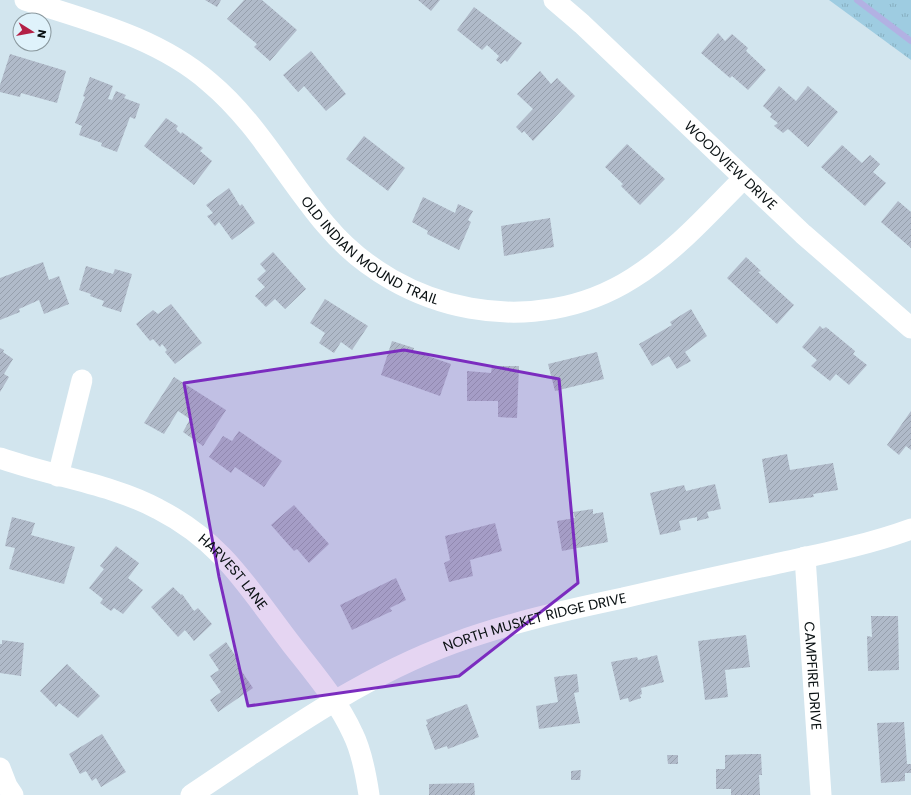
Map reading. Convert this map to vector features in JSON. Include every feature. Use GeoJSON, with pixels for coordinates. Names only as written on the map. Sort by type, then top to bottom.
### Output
{"type":"FeatureCollection","features":[{"type":"Feature","properties":{"kind":"street","name":"OLD INDIAN MOUND TRAIL"},"geometry":{"type":"LineString","coordinates":[[25,0],[134,36],[159,48],[196,71],[237,108],[260,136],[325,225],[346,246],[377,272],[410,290],[451,305],[489,312],[542,311],[592,299],[632,279],[667,254],[744,178]]}},
{"type":"Feature","properties":{"kind":"street","name":"WOODVIEW DRIVE"},"geometry":{"type":"LineString","coordinates":[[554,0],[803,234],[911,328]]}},
{"type":"Feature","properties":{"kind":"street"},"geometry":{"type":"LineString","coordinates":[[58,476],[82,380]]}},
{"type":"Feature","properties":{"kind":"street","name":"HARVEST LANE"},"geometry":{"type":"LineString","coordinates":[[0,458],[140,501],[178,520],[200,534],[240,575],[335,701],[353,734],[359,749],[369,795]]}},
{"type":"Feature","properties":{"kind":"street","name":"NORTH MUSKET RIDGE DRIVE"},"geometry":{"type":"LineString","coordinates":[[191,795],[335,701],[374,679],[416,659],[453,644],[509,625],[562,611],[805,558],[856,546],[911,529]]}},
{"type":"Feature","properties":{"kind":"street","name":"CAMPFIRE DRIVE"},"geometry":{"type":"LineString","coordinates":[[805,558],[821,795]]}},
{"type":"Feature","properties":{"kind":"street"},"geometry":{"type":"LineString","coordinates":[[0,768],[7,786],[13,795]]}},
{"type":"Feature","properties":{"kind":"highlighted area"},"geometry":{"type":"Polygon","coordinates":[[[404,350],[559,379],[578,583],[459,676],[248,706],[219,577],[184,383],[404,350]]]}},
{"type":"Feature","properties":{"kind":"green space"},"geometry":{"type":"Polygon","coordinates":[[[829,0],[911,0],[911,60],[829,0]]]}},
{"type":"Feature","properties":{"kind":"building"},"geometry":{"type":"Polygon","coordinates":[[[205,0],[221,0],[217,7],[205,0]]]}},
{"type":"Feature","properties":{"kind":"building"},"geometry":{"type":"Polygon","coordinates":[[[244,0],[262,0],[297,30],[270,61],[254,47],[257,44],[227,19],[244,0]]]}},
{"type":"Feature","properties":{"kind":"building"},"geometry":{"type":"Polygon","coordinates":[[[418,0],[440,0],[431,11],[418,0]]]}},
{"type":"Feature","properties":{"kind":"building"},"geometry":{"type":"Polygon","coordinates":[[[474,7],[522,43],[507,62],[505,60],[501,64],[496,60],[499,56],[487,45],[482,50],[457,30],[474,7]]]}},
{"type":"Feature","properties":{"kind":"building"},"geometry":{"type":"Polygon","coordinates":[[[718,33],[725,41],[732,34],[748,48],[746,51],[766,70],[748,90],[732,76],[730,78],[701,53],[718,33]]]}},
{"type":"Feature","properties":{"kind":"building"},"geometry":{"type":"Polygon","coordinates":[[[311,51],[346,94],[326,111],[304,86],[298,92],[283,75],[311,51]]]}},
{"type":"Feature","properties":{"kind":"building"},"geometry":{"type":"Polygon","coordinates":[[[10,54],[66,71],[57,103],[21,93],[20,97],[0,92],[0,85],[10,54]]]}},
{"type":"Feature","properties":{"kind":"building"},"geometry":{"type":"Polygon","coordinates":[[[540,71],[551,84],[557,78],[575,96],[533,141],[524,131],[522,133],[516,127],[533,109],[517,94],[540,71]]]}},
{"type":"Feature","properties":{"kind":"building"},"geometry":{"type":"Polygon","coordinates":[[[90,77],[113,86],[108,99],[112,100],[116,91],[126,95],[124,98],[140,104],[135,119],[130,117],[117,152],[101,146],[102,143],[79,135],[82,126],[75,123],[85,97],[83,96],[90,77]]]}},
{"type":"Feature","properties":{"kind":"building"},"geometry":{"type":"Polygon","coordinates":[[[779,86],[796,101],[808,86],[838,112],[808,147],[788,129],[783,133],[774,126],[778,123],[770,117],[772,114],[763,106],[779,86]]]}},
{"type":"Feature","properties":{"kind":"building"},"geometry":{"type":"Polygon","coordinates":[[[166,118],[178,126],[176,129],[181,134],[182,132],[203,148],[200,151],[212,161],[194,185],[144,146],[166,118]]]}},
{"type":"Feature","properties":{"kind":"building"},"geometry":{"type":"Polygon","coordinates":[[[364,136],[405,168],[388,191],[346,159],[364,136]]]}},
{"type":"Feature","properties":{"kind":"building"},"geometry":{"type":"Polygon","coordinates":[[[627,144],[665,179],[640,205],[621,186],[623,184],[605,167],[627,144]]]}},
{"type":"Feature","properties":{"kind":"building"},"geometry":{"type":"Polygon","coordinates":[[[842,145],[862,163],[870,155],[880,164],[873,172],[886,183],[865,206],[821,167],[842,145]]]}},
{"type":"Feature","properties":{"kind":"building"},"geometry":{"type":"Polygon","coordinates":[[[229,188],[240,206],[242,204],[255,223],[232,240],[219,222],[215,226],[207,216],[213,213],[206,205],[229,188]]]}},
{"type":"Feature","properties":{"kind":"building"},"geometry":{"type":"Polygon","coordinates":[[[423,197],[455,213],[458,204],[473,211],[468,220],[471,222],[459,250],[427,234],[428,231],[412,222],[423,197]]]}},
{"type":"Feature","properties":{"kind":"building"},"geometry":{"type":"Polygon","coordinates":[[[898,201],[911,212],[911,248],[881,222],[898,201]]]}},
{"type":"Feature","properties":{"kind":"building"},"geometry":{"type":"Polygon","coordinates":[[[550,218],[554,247],[504,256],[501,226],[550,218]]]}},
{"type":"Feature","properties":{"kind":"building"},"geometry":{"type":"Polygon","coordinates":[[[273,252],[306,289],[285,309],[275,299],[266,307],[255,296],[265,287],[257,279],[266,271],[260,264],[273,252]]]}},
{"type":"Feature","properties":{"kind":"building"},"geometry":{"type":"Polygon","coordinates":[[[746,257],[761,271],[758,272],[794,305],[777,324],[727,278],[746,257]]]}},
{"type":"Feature","properties":{"kind":"building"},"geometry":{"type":"Polygon","coordinates":[[[43,262],[49,280],[59,276],[69,304],[44,314],[39,300],[19,309],[20,312],[0,320],[0,278],[43,262]]]}},
{"type":"Feature","properties":{"kind":"building"},"geometry":{"type":"Polygon","coordinates":[[[86,266],[113,274],[115,269],[132,274],[121,312],[102,306],[104,301],[79,290],[86,266]]]}},
{"type":"Feature","properties":{"kind":"building"},"geometry":{"type":"Polygon","coordinates":[[[325,299],[368,326],[352,350],[341,342],[334,353],[319,343],[325,333],[310,323],[325,299]]]}},
{"type":"Feature","properties":{"kind":"building"},"geometry":{"type":"Polygon","coordinates":[[[171,304],[202,343],[175,364],[165,352],[167,350],[162,344],[160,347],[153,339],[150,341],[136,324],[153,310],[158,314],[171,304]]]}},
{"type":"Feature","properties":{"kind":"building"},"geometry":{"type":"Polygon","coordinates":[[[691,309],[707,336],[685,352],[691,361],[677,369],[669,356],[652,366],[639,344],[672,325],[670,322],[691,309]]]}},
{"type":"Feature","properties":{"kind":"building"},"geometry":{"type":"Polygon","coordinates":[[[820,326],[823,329],[826,327],[855,351],[853,354],[867,365],[849,385],[836,374],[830,381],[811,366],[817,360],[802,347],[820,326]]]}},
{"type":"Feature","properties":{"kind":"building"},"geometry":{"type":"Polygon","coordinates":[[[392,341],[414,348],[413,351],[451,364],[440,396],[381,375],[392,341]]]}},
{"type":"Feature","properties":{"kind":"building"},"geometry":{"type":"Polygon","coordinates":[[[0,348],[13,359],[4,374],[9,377],[0,392],[0,348]]]}},
{"type":"Feature","properties":{"kind":"building"},"geometry":{"type":"Polygon","coordinates":[[[597,352],[604,379],[555,391],[548,364],[597,352]]]}},
{"type":"Feature","properties":{"kind":"building"},"geometry":{"type":"Polygon","coordinates":[[[492,366],[519,366],[517,418],[498,417],[498,401],[467,401],[467,371],[491,373],[492,366]]]}},
{"type":"Feature","properties":{"kind":"building"},"geometry":{"type":"Polygon","coordinates":[[[174,377],[226,410],[203,446],[183,432],[190,419],[178,411],[164,434],[144,423],[174,377]]]}},
{"type":"Feature","properties":{"kind":"building"},"geometry":{"type":"Polygon","coordinates":[[[911,411],[911,450],[906,446],[899,455],[887,445],[911,411]]]}},
{"type":"Feature","properties":{"kind":"building"},"geometry":{"type":"Polygon","coordinates":[[[239,431],[282,461],[264,487],[235,467],[231,473],[209,457],[223,436],[232,441],[239,431]]]}},
{"type":"Feature","properties":{"kind":"building"},"geometry":{"type":"Polygon","coordinates":[[[787,454],[790,470],[833,463],[838,490],[813,494],[814,497],[769,503],[762,459],[787,454]]]}},
{"type":"Feature","properties":{"kind":"building"},"geometry":{"type":"Polygon","coordinates":[[[715,484],[721,509],[707,512],[709,518],[697,521],[697,517],[679,521],[681,530],[660,535],[650,493],[684,485],[686,491],[715,484]]]}},
{"type":"Feature","properties":{"kind":"building"},"geometry":{"type":"Polygon","coordinates":[[[294,505],[329,544],[309,563],[297,549],[294,551],[271,525],[294,505]]]}},
{"type":"Feature","properties":{"kind":"building"},"geometry":{"type":"Polygon","coordinates":[[[593,509],[593,514],[603,512],[608,542],[562,551],[557,521],[575,518],[573,512],[593,509]]]}},
{"type":"Feature","properties":{"kind":"building"},"geometry":{"type":"Polygon","coordinates":[[[12,517],[35,523],[31,535],[75,547],[64,584],[9,569],[15,548],[5,546],[12,517]]]}},
{"type":"Feature","properties":{"kind":"building"},"geometry":{"type":"Polygon","coordinates":[[[495,523],[502,551],[470,560],[473,576],[449,582],[444,563],[450,560],[445,536],[495,523]]]}},
{"type":"Feature","properties":{"kind":"building"},"geometry":{"type":"Polygon","coordinates":[[[116,546],[139,563],[128,578],[143,590],[123,614],[114,608],[111,611],[100,603],[103,599],[89,588],[104,569],[100,566],[116,546]]]}},
{"type":"Feature","properties":{"kind":"building"},"geometry":{"type":"Polygon","coordinates":[[[396,578],[406,600],[390,608],[392,611],[352,630],[340,605],[396,578]]]}},
{"type":"Feature","properties":{"kind":"building"},"geometry":{"type":"Polygon","coordinates":[[[173,587],[181,595],[182,594],[194,611],[198,608],[212,624],[194,641],[185,630],[178,637],[151,607],[173,587]]]}},
{"type":"Feature","properties":{"kind":"building"},"geometry":{"type":"Polygon","coordinates":[[[871,616],[898,616],[899,670],[868,671],[867,636],[872,637],[871,616]]]}},
{"type":"Feature","properties":{"kind":"building"},"geometry":{"type":"Polygon","coordinates":[[[746,635],[750,667],[725,670],[728,697],[705,700],[698,641],[746,635]]]}},
{"type":"Feature","properties":{"kind":"building"},"geometry":{"type":"Polygon","coordinates":[[[2,640],[24,643],[21,676],[0,673],[0,644],[2,644],[2,640]]]}},
{"type":"Feature","properties":{"kind":"building"},"geometry":{"type":"Polygon","coordinates":[[[226,642],[239,661],[236,663],[253,688],[218,712],[210,700],[221,692],[210,676],[219,670],[209,655],[226,642]]]}},
{"type":"Feature","properties":{"kind":"building"},"geometry":{"type":"Polygon","coordinates":[[[657,655],[664,682],[641,688],[641,698],[629,702],[628,698],[620,700],[611,662],[637,657],[638,660],[657,655]]]}},
{"type":"Feature","properties":{"kind":"building"},"geometry":{"type":"Polygon","coordinates":[[[67,664],[100,696],[78,718],[59,703],[56,707],[40,691],[67,664]]]}},
{"type":"Feature","properties":{"kind":"building"},"geometry":{"type":"Polygon","coordinates":[[[577,674],[579,692],[574,693],[580,723],[539,729],[536,706],[558,702],[554,677],[577,674]]]}},
{"type":"Feature","properties":{"kind":"building"},"geometry":{"type":"Polygon","coordinates":[[[467,704],[479,737],[448,749],[447,746],[435,750],[426,725],[428,724],[426,720],[467,704]]]}},
{"type":"Feature","properties":{"kind":"building"},"geometry":{"type":"Polygon","coordinates":[[[904,722],[907,764],[911,764],[911,773],[905,773],[905,781],[881,783],[877,723],[904,722]]]}},
{"type":"Feature","properties":{"kind":"building"},"geometry":{"type":"Polygon","coordinates":[[[102,734],[126,772],[101,787],[96,778],[92,781],[86,771],[80,774],[69,754],[102,734]]]}},
{"type":"Feature","properties":{"kind":"building"},"geometry":{"type":"Polygon","coordinates":[[[761,754],[762,775],[759,775],[760,795],[731,795],[731,789],[716,789],[716,769],[725,769],[725,755],[761,754]]]}},
{"type":"Feature","properties":{"kind":"building"},"geometry":{"type":"Polygon","coordinates":[[[667,755],[678,755],[678,764],[668,764],[667,755]]]}},
{"type":"Feature","properties":{"kind":"building"},"geometry":{"type":"Polygon","coordinates":[[[581,770],[580,780],[571,780],[571,771],[581,770]]]}},
{"type":"Feature","properties":{"kind":"building"},"geometry":{"type":"Polygon","coordinates":[[[474,783],[475,795],[429,795],[429,784],[474,783]]]}},
{"type":"Feature","properties":{"kind":"waterway"},"geometry":{"type":"LineString","coordinates":[[857,0],[911,41]]}}]}
